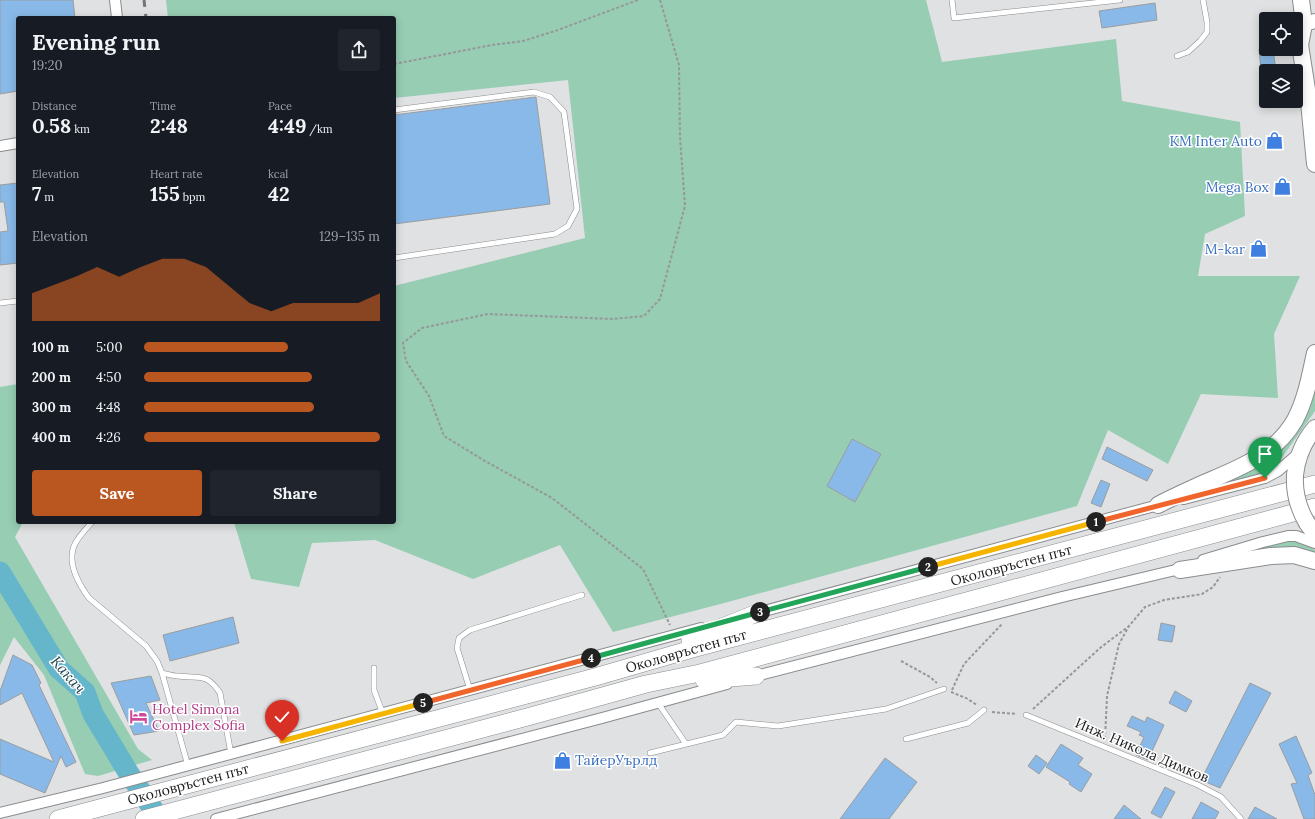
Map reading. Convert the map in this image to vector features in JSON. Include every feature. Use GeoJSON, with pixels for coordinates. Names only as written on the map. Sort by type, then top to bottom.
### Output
{"type":"FeatureCollection","features":[{"type":"Feature","properties":{"kind":"highway","name":"Околовръстен път"},"geometry":{"type":"LineString","coordinates":[[58,819],[1315,484]]}},
{"type":"Feature","properties":{"kind":"highway","name":"Околовръстен път"},"geometry":{"type":"LineString","coordinates":[[144,819],[646,684],[715,669],[1315,507]]}},
{"type":"Feature","properties":{"kind":"highway"},"geometry":{"type":"LineString","coordinates":[[595,677],[757,613]]}},
{"type":"Feature","properties":{"kind":"highway"},"geometry":{"type":"LineString","coordinates":[[646,684],[756,676]]}},
{"type":"Feature","properties":{"kind":"main road"},"geometry":{"type":"LineString","coordinates":[[1301,0],[1311,27],[1300,45],[1309,102],[1315,164]]}},
{"type":"Feature","properties":{"kind":"main road"},"geometry":{"type":"LineString","coordinates":[[1309,102],[1315,123]]}},
{"type":"Feature","properties":{"kind":"main road"},"geometry":{"type":"LineString","coordinates":[[1158,505],[1242,466],[1266,453],[1283,436],[1294,421],[1302,405],[1310,379],[1315,353]]}},
{"type":"Feature","properties":{"kind":"main road"},"geometry":{"type":"LineString","coordinates":[[1311,529],[1297,501],[1295,475],[1299,453],[1309,434],[1315,428]]}},
{"type":"Feature","properties":{"kind":"main road"},"geometry":{"type":"LineString","coordinates":[[1180,570],[1271,556],[1294,555],[1315,561]]}},
{"type":"Feature","properties":{"kind":"street"},"geometry":{"type":"LineString","coordinates":[[115,0],[117,16]]}},
{"type":"Feature","properties":{"kind":"street"},"geometry":{"type":"LineString","coordinates":[[0,146],[16,143]]}},
{"type":"Feature","properties":{"kind":"street"},"geometry":{"type":"LineString","coordinates":[[0,814],[188,766],[1158,505],[1265,478],[1278,471],[1299,453]]}},
{"type":"Feature","properties":{"kind":"street"},"geometry":{"type":"LineString","coordinates":[[216,819],[756,676],[1062,597],[1180,570],[1205,559],[1288,536],[1296,536],[1315,543]]}},
{"type":"Feature","properties":{"kind":"lane"},"geometry":{"type":"LineString","coordinates":[[952,0],[954,18],[1120,0]]}},
{"type":"Feature","properties":{"kind":"lane"},"geometry":{"type":"LineString","coordinates":[[1177,56],[1188,52],[1207,32],[1207,22],[1203,0]]}},
{"type":"Feature","properties":{"kind":"lane"},"geometry":{"type":"LineString","coordinates":[[396,110],[534,92],[550,97],[564,112],[577,209],[568,226],[554,234],[396,258]]}},
{"type":"Feature","properties":{"kind":"lane"},"geometry":{"type":"LineString","coordinates":[[0,303],[16,301]]}},
{"type":"Feature","properties":{"kind":"lane"},"geometry":{"type":"LineString","coordinates":[[90,524],[75,544],[73,550],[72,559],[77,579],[89,598],[146,646],[157,661],[162,673],[188,766]]}},
{"type":"Feature","properties":{"kind":"lane"},"geometry":{"type":"LineString","coordinates":[[470,690],[457,648],[459,638],[470,630],[582,595]]}},
{"type":"Feature","properties":{"kind":"lane"},"geometry":{"type":"LineString","coordinates":[[374,668],[374,690],[383,714]]}},
{"type":"Feature","properties":{"kind":"lane"},"geometry":{"type":"LineString","coordinates":[[162,673],[179,676],[198,676],[205,678],[216,686],[220,693],[231,754]]}},
{"type":"Feature","properties":{"kind":"lane"},"geometry":{"type":"LineString","coordinates":[[650,753],[723,735],[736,722],[778,726],[886,709],[944,689]]}},
{"type":"Feature","properties":{"kind":"lane"},"geometry":{"type":"LineString","coordinates":[[658,703],[686,744]]}},
{"type":"Feature","properties":{"kind":"lane"},"geometry":{"type":"LineString","coordinates":[[906,740],[968,723],[984,710]]}},
{"type":"Feature","properties":{"kind":"lane","name":"Инж. Никола Димков"},"geometry":{"type":"LineString","coordinates":[[1026,715],[1198,785],[1221,797],[1241,819]]}},
{"type":"Feature","properties":{"kind":"path"},"geometry":{"type":"LineString","coordinates":[[396,64],[492,45],[523,41],[555,31],[638,0]]}},
{"type":"Feature","properties":{"kind":"path"},"geometry":{"type":"LineString","coordinates":[[660,0],[679,65],[680,137],[684,206],[660,299],[644,316],[613,318],[488,314],[422,328],[403,343],[406,361],[429,396],[444,436],[484,461],[552,498],[643,569],[675,635]]}},
{"type":"Feature","properties":{"kind":"path"},"geometry":{"type":"LineString","coordinates":[[1007,619],[964,664],[951,692],[966,698],[986,711],[1026,715],[1100,648],[1129,626],[1145,607],[1164,600],[1202,594],[1213,587],[1222,575]]}},
{"type":"Feature","properties":{"kind":"path"},"geometry":{"type":"LineString","coordinates":[[1105,746],[1107,696],[1120,644],[1129,626]]}},
{"type":"Feature","properties":{"kind":"path"},"geometry":{"type":"LineString","coordinates":[[901,661],[930,677],[944,689]]}},
{"type":"Feature","properties":{"kind":"green space"},"geometry":{"type":"Polygon","coordinates":[[[166,0],[926,0],[942,62],[1116,39],[1122,101],[1240,122],[1245,216],[1205,234],[1198,276],[1300,276],[1274,334],[1278,398],[1201,394],[1168,464],[1108,430],[1077,506],[613,632],[560,545],[473,579],[375,540],[312,543],[299,587],[251,579],[235,524],[396,524],[396,285],[585,238],[568,80],[396,98],[396,16],[168,16],[166,0]]]}},
{"type":"Feature","properties":{"kind":"green space"},"geometry":{"type":"Polygon","coordinates":[[[1315,375],[1315,411],[1283,456],[1272,468],[1251,478],[1208,489],[1266,460],[1315,375]]]}},
{"type":"Feature","properties":{"kind":"green space"},"geometry":{"type":"Polygon","coordinates":[[[16,384],[16,524],[22,524],[15,537],[138,749],[152,760],[98,776],[85,774],[44,675],[14,637],[0,665],[0,387],[16,384]]]}},
{"type":"Feature","properties":{"kind":"green space"},"geometry":{"type":"Polygon","coordinates":[[[1292,541],[1300,542],[1315,550],[1315,556],[1258,550],[1261,548],[1292,541]]]}},
{"type":"Feature","properties":{"kind":"building"},"geometry":{"type":"Polygon","coordinates":[[[0,0],[73,0],[75,16],[16,16],[16,91],[0,94],[0,0]]]}},
{"type":"Feature","properties":{"kind":"building"},"geometry":{"type":"Polygon","coordinates":[[[1155,3],[1157,20],[1102,28],[1099,11],[1155,3]]]}},
{"type":"Feature","properties":{"kind":"building"},"geometry":{"type":"Polygon","coordinates":[[[1260,56],[1274,56],[1275,64],[1260,64],[1260,56]]]}},
{"type":"Feature","properties":{"kind":"building"},"geometry":{"type":"Polygon","coordinates":[[[536,97],[550,204],[396,224],[396,115],[536,97]]]}},
{"type":"Feature","properties":{"kind":"building"},"geometry":{"type":"Polygon","coordinates":[[[16,183],[16,263],[0,265],[0,232],[8,231],[4,202],[0,202],[0,185],[16,183]]]}},
{"type":"Feature","properties":{"kind":"building"},"geometry":{"type":"Polygon","coordinates":[[[852,439],[881,454],[855,502],[827,486],[852,439]]]}},
{"type":"Feature","properties":{"kind":"building"},"geometry":{"type":"Polygon","coordinates":[[[1107,447],[1153,470],[1147,481],[1102,459],[1107,447]]]}},
{"type":"Feature","properties":{"kind":"building"},"geometry":{"type":"Polygon","coordinates":[[[1101,480],[1110,484],[1101,507],[1091,503],[1101,480]]]}},
{"type":"Feature","properties":{"kind":"building"},"geometry":{"type":"Polygon","coordinates":[[[233,617],[239,643],[170,661],[163,635],[233,617]]]}},
{"type":"Feature","properties":{"kind":"building"},"geometry":{"type":"Polygon","coordinates":[[[1161,623],[1175,626],[1172,642],[1158,640],[1161,623]]]}},
{"type":"Feature","properties":{"kind":"building"},"geometry":{"type":"Polygon","coordinates":[[[13,655],[32,665],[41,683],[39,685],[76,762],[66,767],[61,756],[45,793],[0,774],[0,739],[54,762],[22,693],[0,705],[0,691],[13,655]]]}},
{"type":"Feature","properties":{"kind":"building","name":"Hotel Simona Complex Sofia"},"geometry":{"type":"Polygon","coordinates":[[[151,676],[160,700],[146,703],[159,731],[134,735],[111,683],[151,676]]]}},
{"type":"Feature","properties":{"kind":"building"},"geometry":{"type":"Polygon","coordinates":[[[1250,683],[1271,693],[1220,788],[1201,780],[1250,683]]]}},
{"type":"Feature","properties":{"kind":"building"},"geometry":{"type":"Polygon","coordinates":[[[1175,691],[1192,701],[1186,712],[1169,703],[1175,691]]]}},
{"type":"Feature","properties":{"kind":"building"},"geometry":{"type":"Polygon","coordinates":[[[1132,716],[1145,722],[1147,717],[1164,725],[1148,760],[1136,755],[1144,737],[1139,735],[1141,732],[1127,726],[1132,716]]]}},
{"type":"Feature","properties":{"kind":"building"},"geometry":{"type":"Polygon","coordinates":[[[1296,736],[1312,773],[1308,775],[1315,795],[1315,819],[1304,819],[1291,784],[1297,783],[1279,744],[1296,736]]]}},
{"type":"Feature","properties":{"kind":"building"},"geometry":{"type":"Polygon","coordinates":[[[1061,744],[1083,758],[1078,765],[1092,774],[1081,792],[1069,784],[1070,782],[1046,767],[1061,744]]]}},
{"type":"Feature","properties":{"kind":"building"},"geometry":{"type":"Polygon","coordinates":[[[1036,755],[1047,763],[1039,774],[1028,766],[1036,755]]]}},
{"type":"Feature","properties":{"kind":"building"},"geometry":{"type":"Polygon","coordinates":[[[885,758],[917,782],[889,819],[840,819],[885,758]]]}},
{"type":"Feature","properties":{"kind":"building"},"geometry":{"type":"Polygon","coordinates":[[[1165,787],[1175,792],[1161,818],[1151,813],[1165,787]]]}},
{"type":"Feature","properties":{"kind":"building"},"geometry":{"type":"Polygon","coordinates":[[[1201,802],[1219,812],[1215,819],[1192,819],[1201,802]]]}},
{"type":"Feature","properties":{"kind":"building"},"geometry":{"type":"Polygon","coordinates":[[[1124,805],[1141,819],[1114,819],[1124,805]]]}},
{"type":"Feature","properties":{"kind":"building"},"geometry":{"type":"Polygon","coordinates":[[[1255,807],[1277,819],[1248,819],[1255,807]]]}},
{"type":"Feature","properties":{"kind":"waterway","name":"Какач"},"geometry":{"type":"LineString","coordinates":[[0,572],[59,669],[85,692],[93,714],[128,772],[157,815],[157,819]]}},
{"type":"Feature","properties":{"kind":"railway"},"geometry":{"type":"LineString","coordinates":[[144,0],[146,16]]}},
{"type":"Feature","properties":{"kind":"place","name":"KM Inter Auto"},"geometry":{"type":"Point","coordinates":[1275,141]}},
{"type":"Feature","properties":{"kind":"place","name":"Mega Box"},"geometry":{"type":"Point","coordinates":[1282,187]}},
{"type":"Feature","properties":{"kind":"place","name":"M-kar"},"geometry":{"type":"Point","coordinates":[1258,249]}},
{"type":"Feature","properties":{"kind":"place","name":"Hotel Simona Complex Sofia"},"geometry":{"type":"Point","coordinates":[139,717]}},
{"type":"Feature","properties":{"kind":"place","name":"ТайерУърлд"},"geometry":{"type":"Point","coordinates":[562,760]}},
{"type":"Feature","properties":{"kind":"route"},"geometry":{"type":"LineString","coordinates":[[282,741],[1158,505],[1265,478]]}}]}
